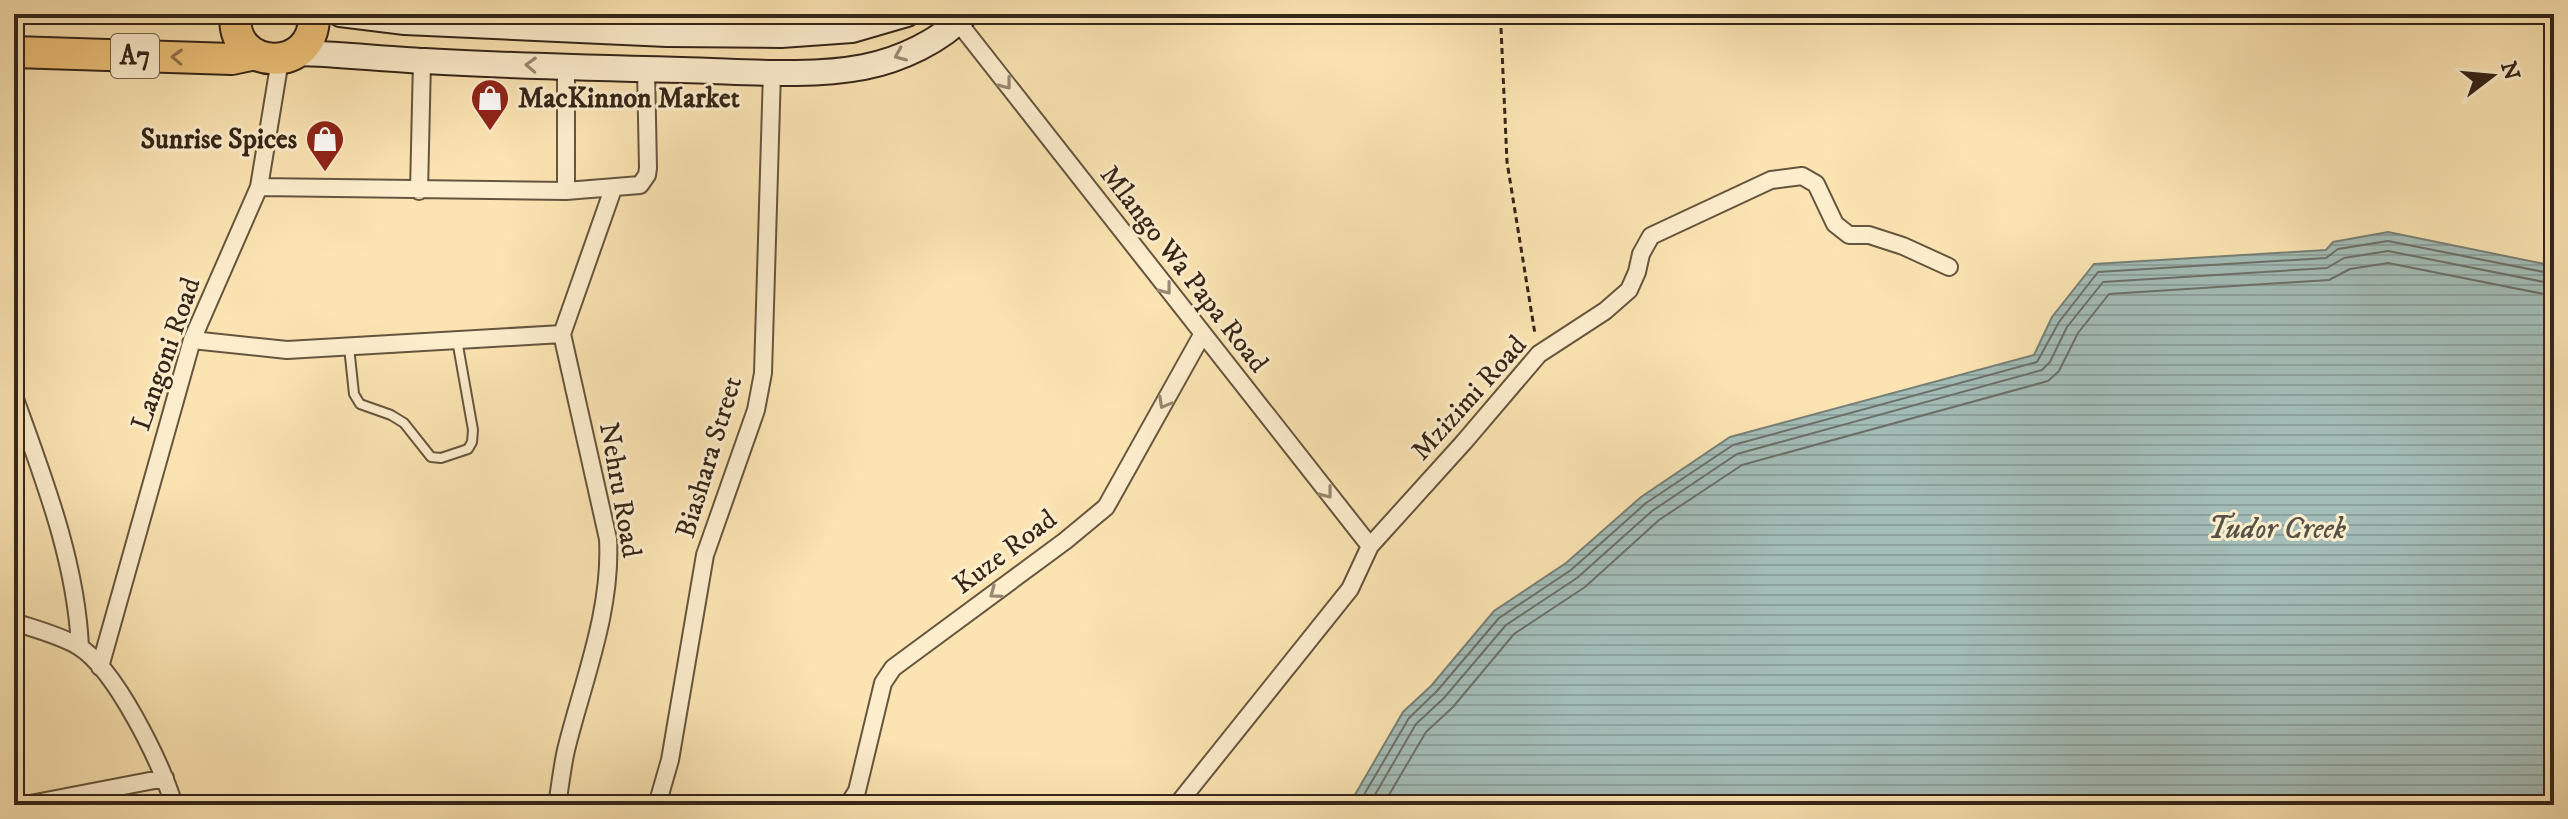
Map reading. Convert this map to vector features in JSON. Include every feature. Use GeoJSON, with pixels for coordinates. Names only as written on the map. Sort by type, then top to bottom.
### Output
{"type":"FeatureCollection","features":[{"type":"Feature","properties":{"kind":"highway"},"geometry":{"type":"LineString","coordinates":[[236,14],[237,34],[245,45],[277,56],[309,41],[314,14]]}},
{"type":"Feature","properties":{"kind":"highway","name":"A7"},"geometry":{"type":"LineString","coordinates":[[14,52],[232,59],[277,56]]}},
{"type":"Feature","properties":{"kind":"main road"},"geometry":{"type":"LineString","coordinates":[[340,14],[405,22],[536,21],[618,27],[782,25],[852,30],[907,14]]}},
{"type":"Feature","properties":{"kind":"main road"},"geometry":{"type":"LineString","coordinates":[[277,56],[646,69],[838,70],[881,63],[932,40],[962,18]]}},
{"type":"Feature","properties":{"kind":"street","name":"Mlango Wa Papa Road"},"geometry":{"type":"LineString","coordinates":[[962,18],[1202,335],[1370,546]]}},
{"type":"Feature","properties":{"kind":"street","name":"Langoni Road"},"geometry":{"type":"LineString","coordinates":[[100,667],[192,340],[259,187],[277,56]]}},
{"type":"Feature","properties":{"kind":"street"},"geometry":{"type":"LineString","coordinates":[[419,191],[422,61]]}},
{"type":"Feature","properties":{"kind":"street"},"geometry":{"type":"LineString","coordinates":[[566,67],[566,191]]}},
{"type":"Feature","properties":{"kind":"street"},"geometry":{"type":"LineString","coordinates":[[259,187],[566,191],[640,185],[647,175],[646,69]]}},
{"type":"Feature","properties":{"kind":"street","name":"Biashara Street"},"geometry":{"type":"LineString","coordinates":[[657,805],[670,760],[705,555],[756,410],[763,373],[772,72]]}},
{"type":"Feature","properties":{"kind":"street","name":"Mzizimi Road"},"geometry":{"type":"LineString","coordinates":[[1177,805],[1350,589],[1370,546],[1539,354],[1605,311],[1629,290],[1641,254],[1651,236],[1737,194],[1788,176],[1802,176],[1816,184],[1835,224],[1849,235],[1869,235],[1903,246],[1949,267]]}},
{"type":"Feature","properties":{"kind":"street"},"geometry":{"type":"LineString","coordinates":[[192,340],[287,350],[562,334],[613,189]]}},
{"type":"Feature","properties":{"kind":"street","name":"Nehru Road"},"geometry":{"type":"LineString","coordinates":[[557,805],[565,755],[606,600],[610,565],[608,539],[562,334]]}},
{"type":"Feature","properties":{"kind":"street","name":"Kuze Road"},"geometry":{"type":"LineString","coordinates":[[848,805],[857,791],[883,683],[893,668],[1065,541],[1106,507],[1202,335]]}},
{"type":"Feature","properties":{"kind":"street"},"geometry":{"type":"LineString","coordinates":[[14,396],[61,532],[79,621],[80,647]]}},
{"type":"Feature","properties":{"kind":"street"},"geometry":{"type":"LineString","coordinates":[[14,622],[80,647],[100,667],[143,731],[174,805]]}},
{"type":"Feature","properties":{"kind":"street"},"geometry":{"type":"LineString","coordinates":[[25,805],[165,778]]}},
{"type":"Feature","properties":{"kind":"lane"},"geometry":{"type":"LineString","coordinates":[[349,346],[354,394],[360,404],[404,423],[422,449],[431,457],[441,458],[468,449],[472,442],[473,430],[457,340]]}},
{"type":"Feature","properties":{"kind":"path"},"geometry":{"type":"LineString","coordinates":[[1501,28],[1507,162],[1539,354]]}},
{"type":"Feature","properties":{"kind":"water","name":"Tudor Creek"},"geometry":{"type":"Polygon","coordinates":[[[2388,232],[2554,266],[2554,805],[1349,805],[1403,712],[1431,686],[1494,611],[1566,563],[1641,497],[1730,437],[2034,355],[2052,317],[2094,264],[2326,250],[2333,242],[2388,232]]]}},
{"type":"Feature","properties":{"kind":"place","name":"MacKinnon Market"},"geometry":{"type":"Point","coordinates":[490,132]}},
{"type":"Feature","properties":{"kind":"place","name":"Sunrise Spices"},"geometry":{"type":"Point","coordinates":[325,173]}}]}
